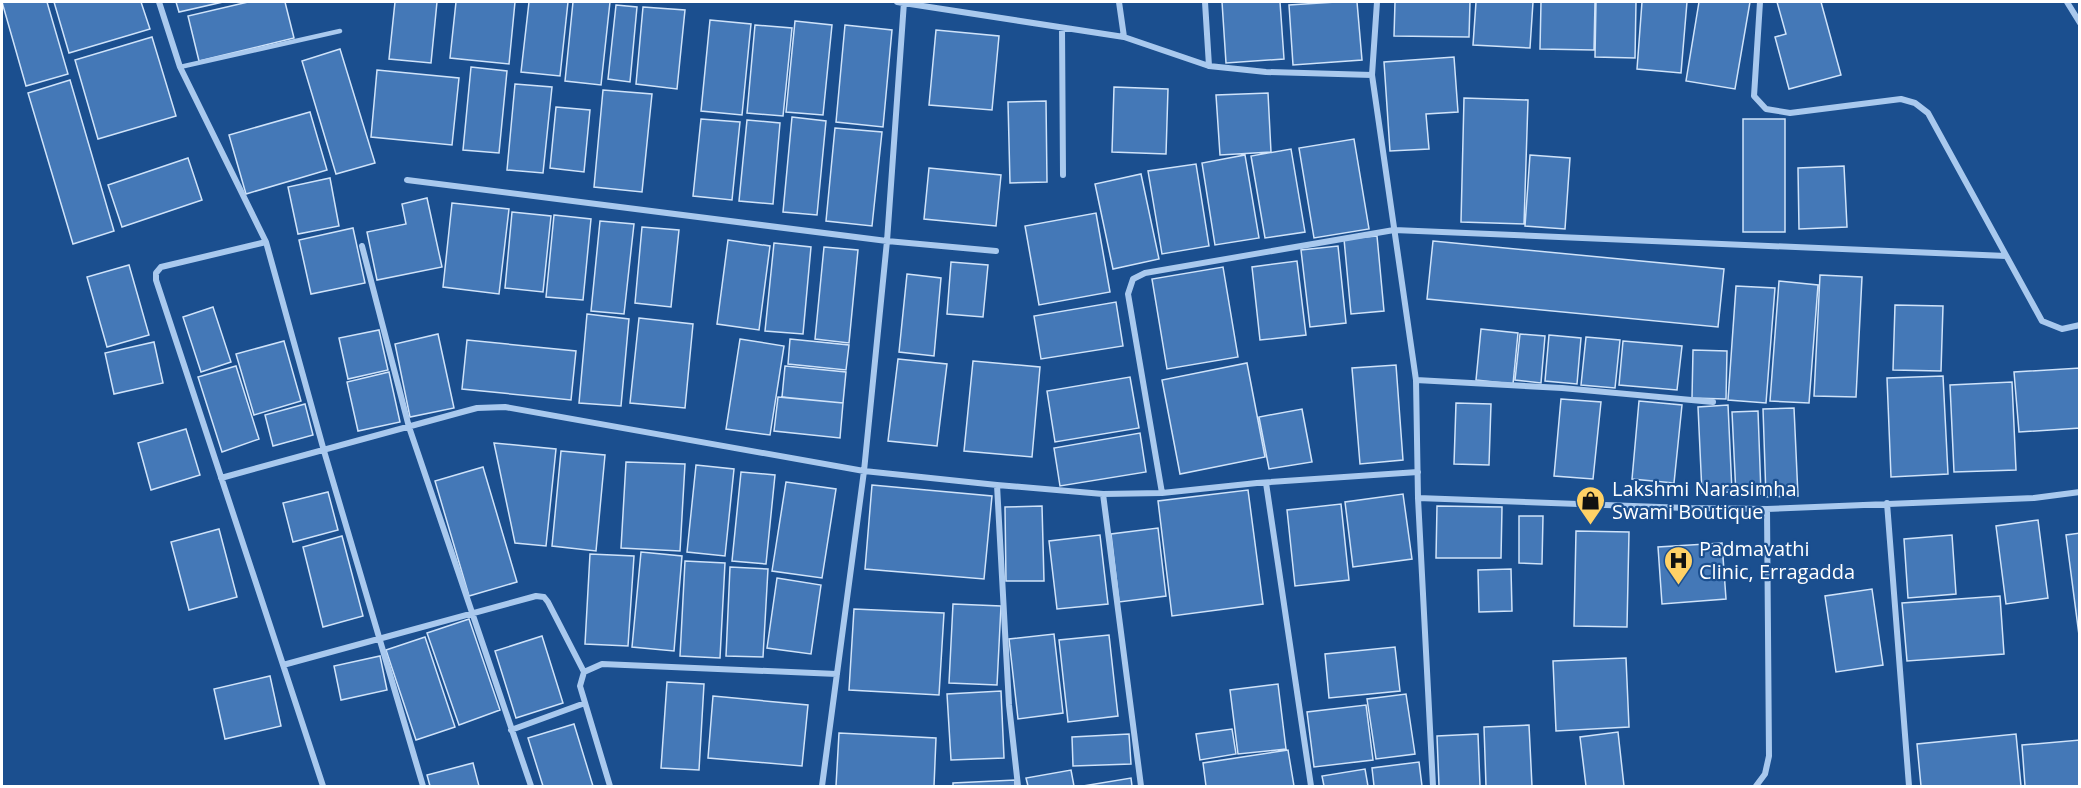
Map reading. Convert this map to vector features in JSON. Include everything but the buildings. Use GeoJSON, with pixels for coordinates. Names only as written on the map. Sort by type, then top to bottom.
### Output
{"type":"FeatureCollection","features":[{"type":"Feature","properties":{"kind":"street"},"geometry":{"type":"LineString","coordinates":[[159,2],[180,67],[266,242],[324,451],[423,786]]}},
{"type":"Feature","properties":{"kind":"street"},"geometry":{"type":"LineString","coordinates":[[897,2],[1125,37],[1209,66],[1266,72],[1372,75]]}},
{"type":"Feature","properties":{"kind":"street"},"geometry":{"type":"LineString","coordinates":[[822,786],[864,471],[887,241],[904,2]]}},
{"type":"Feature","properties":{"kind":"street"},"geometry":{"type":"LineString","coordinates":[[1119,2],[1125,37]]}},
{"type":"Feature","properties":{"kind":"street"},"geometry":{"type":"LineString","coordinates":[[1205,2],[1209,66]]}},
{"type":"Feature","properties":{"kind":"street"},"geometry":{"type":"LineString","coordinates":[[1377,2],[1372,75],[1416,380],[1418,498],[1432,786]]}},
{"type":"Feature","properties":{"kind":"street"},"geometry":{"type":"LineString","coordinates":[[1760,2],[1754,96],[1766,109],[1790,113],[1901,99],[1915,103],[1928,112],[2042,321],[2062,329],[2079,325]]}},
{"type":"Feature","properties":{"kind":"street"},"geometry":{"type":"LineString","coordinates":[[2067,2],[2079,23]]}},
{"type":"Feature","properties":{"kind":"street"},"geometry":{"type":"LineString","coordinates":[[1062,28],[1063,175]]}},
{"type":"Feature","properties":{"kind":"street"},"geometry":{"type":"LineString","coordinates":[[407,180],[887,241],[996,251]]}},
{"type":"Feature","properties":{"kind":"street"},"geometry":{"type":"LineString","coordinates":[[1162,493],[1128,294],[1133,279],[1145,273],[1395,230],[2006,256]]}},
{"type":"Feature","properties":{"kind":"street"},"geometry":{"type":"LineString","coordinates":[[266,242],[166,265],[160,267],[156,273],[159,293],[323,786]]}},
{"type":"Feature","properties":{"kind":"street"},"geometry":{"type":"LineString","coordinates":[[362,246],[409,427],[531,786]]}},
{"type":"Feature","properties":{"kind":"street"},"geometry":{"type":"LineString","coordinates":[[1416,380],[1562,388],[1713,402]]}},
{"type":"Feature","properties":{"kind":"street"},"geometry":{"type":"LineString","coordinates":[[220,478],[477,408],[505,407],[864,471],[1103,494],[1162,493],[1418,472]]}},
{"type":"Feature","properties":{"kind":"street"},"geometry":{"type":"LineString","coordinates":[[1266,483],[1311,786]]}},
{"type":"Feature","properties":{"kind":"street"},"geometry":{"type":"LineString","coordinates":[[997,485],[1009,705],[1018,786]]}},
{"type":"Feature","properties":{"kind":"street"},"geometry":{"type":"LineString","coordinates":[[1418,498],[1767,509],[2034,498],[2079,492]]}},
{"type":"Feature","properties":{"kind":"street"},"geometry":{"type":"LineString","coordinates":[[1103,494],[1141,786]]}},
{"type":"Feature","properties":{"kind":"street"},"geometry":{"type":"LineString","coordinates":[[1887,503],[1909,786]]}},
{"type":"Feature","properties":{"kind":"street"},"geometry":{"type":"LineString","coordinates":[[1756,786],[1765,774],[1769,756],[1767,509]]}},
{"type":"Feature","properties":{"kind":"street"},"geometry":{"type":"LineString","coordinates":[[283,665],[536,596],[544,597],[584,672],[580,686],[610,786]]}},
{"type":"Feature","properties":{"kind":"street"},"geometry":{"type":"LineString","coordinates":[[584,672],[602,664],[837,674]]}},
{"type":"Feature","properties":{"kind":"street"},"geometry":{"type":"LineString","coordinates":[[511,730],[585,703]]}},
{"type":"Feature","properties":{"kind":"lane"},"geometry":{"type":"LineString","coordinates":[[180,67],[340,31]]}},
{"type":"Feature","properties":{"kind":"place","name":"Lakshmi Narasimha Swami Boutique"},"geometry":{"type":"Point","coordinates":[1591,526]}},
{"type":"Feature","properties":{"kind":"place","name":"Padmavathi Clinic, Erragadda"},"geometry":{"type":"Point","coordinates":[1678,586]}}]}
